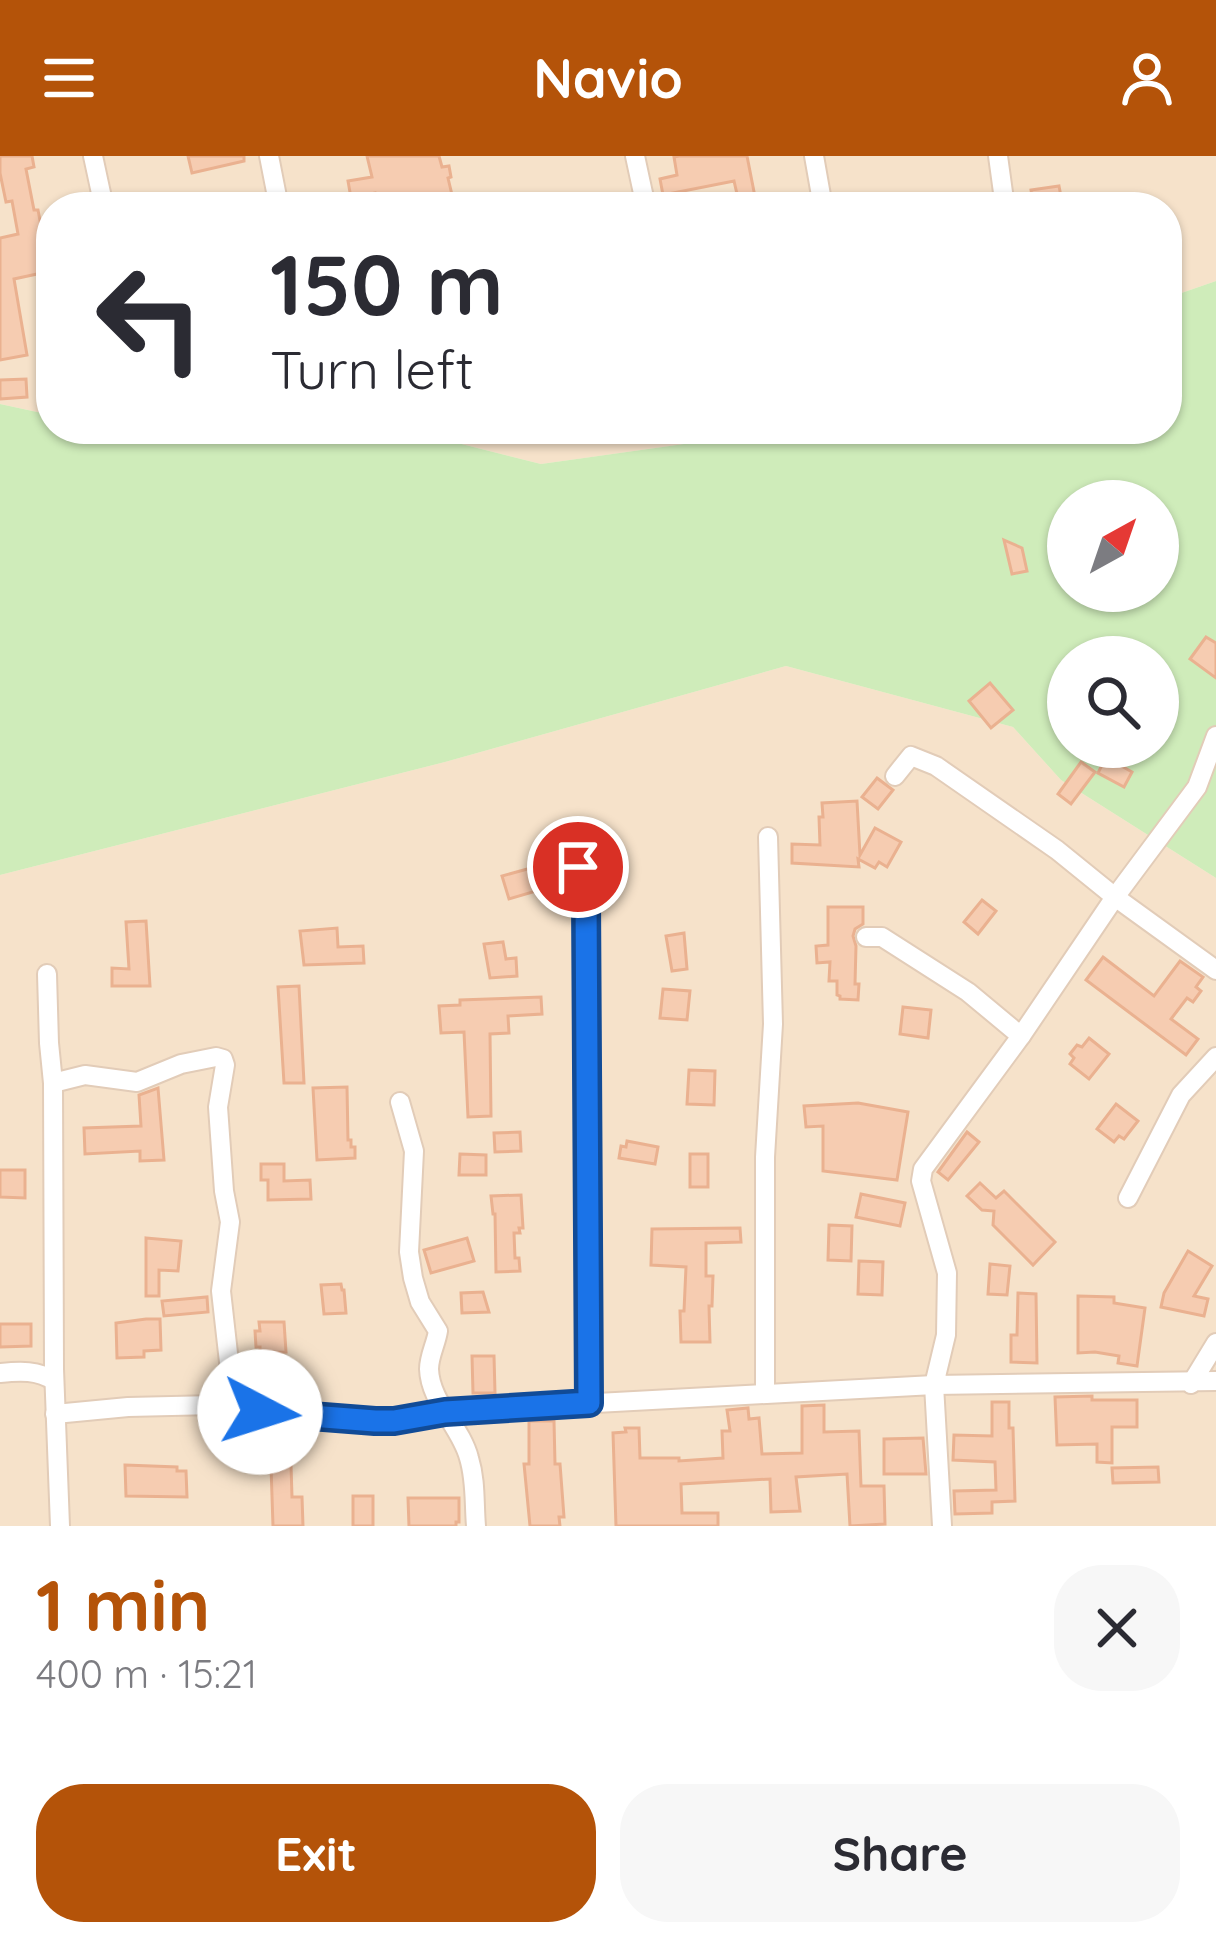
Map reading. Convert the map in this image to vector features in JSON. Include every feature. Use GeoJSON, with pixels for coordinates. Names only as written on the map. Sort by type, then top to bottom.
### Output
{"type":"FeatureCollection","features":[{"type":"Feature","properties":{"kind":"street"},"geometry":{"type":"LineString","coordinates":[[93,156],[101,192]]}},
{"type":"Feature","properties":{"kind":"street"},"geometry":{"type":"LineString","coordinates":[[269,156],[276,192]]}},
{"type":"Feature","properties":{"kind":"street"},"geometry":{"type":"LineString","coordinates":[[635,156],[643,192]]}},
{"type":"Feature","properties":{"kind":"street"},"geometry":{"type":"LineString","coordinates":[[814,156],[821,192]]}},
{"type":"Feature","properties":{"kind":"street"},"geometry":{"type":"LineString","coordinates":[[998,156],[1003,192]]}},
{"type":"Feature","properties":{"kind":"street"},"geometry":{"type":"LineString","coordinates":[[942,1526],[934,1384],[946,1335],[947,1273],[924,1198],[922,1169],[1197,787],[1216,736]]}},
{"type":"Feature","properties":{"kind":"street"},"geometry":{"type":"LineString","coordinates":[[895,776],[910,756],[936,766],[1216,970]]}},
{"type":"Feature","properties":{"kind":"street"},"geometry":{"type":"LineString","coordinates":[[765,1394],[765,1157],[773,1024],[768,837]]}},
{"type":"Feature","properties":{"kind":"street"},"geometry":{"type":"LineString","coordinates":[[578,867],[586,898],[589,1403]]}},
{"type":"Feature","properties":{"kind":"street"},"geometry":{"type":"LineString","coordinates":[[866,937],[882,938],[968,992],[1021,1036]]}},
{"type":"Feature","properties":{"kind":"street"},"geometry":{"type":"LineString","coordinates":[[47,974],[60,1526]]}},
{"type":"Feature","properties":{"kind":"street"},"geometry":{"type":"LineString","coordinates":[[1128,1198],[1181,1095],[1216,1058]]}},
{"type":"Feature","properties":{"kind":"street"},"geometry":{"type":"LineString","coordinates":[[53,1083],[86,1075],[137,1082],[182,1064],[223,1059],[218,1107],[230,1222],[221,1291],[231,1380],[238,1390],[231,1401],[215,1405],[55,1414]]}},
{"type":"Feature","properties":{"kind":"street"},"geometry":{"type":"LineString","coordinates":[[400,1102],[414,1151],[409,1252],[420,1302],[438,1331],[429,1373],[469,1455],[476,1526]]}},
{"type":"Feature","properties":{"kind":"street"},"geometry":{"type":"LineString","coordinates":[[1191,1384],[1216,1343]]}},
{"type":"Feature","properties":{"kind":"street"},"geometry":{"type":"LineString","coordinates":[[0,1373],[44,1374],[54,1381]]}},
{"type":"Feature","properties":{"kind":"street"},"geometry":{"type":"LineString","coordinates":[[231,1401],[244,1413],[394,1421],[445,1412],[934,1384],[1216,1382]]}},
{"type":"Feature","properties":{"kind":"shaded area"},"geometry":{"type":"Polygon","coordinates":[[[0,156],[1216,156],[1216,281],[1182,293],[1182,192],[36,192],[36,412],[0,404],[0,156]]]}},
{"type":"Feature","properties":{"kind":"shaded area"},"geometry":{"type":"Polygon","coordinates":[[[462,444],[685,444],[541,464],[462,444]]]}},
{"type":"Feature","properties":{"kind":"shaded area"},"geometry":{"type":"Polygon","coordinates":[[[786,666],[1013,727],[1061,780],[1216,878],[1216,1526],[0,1526],[0,875],[445,762],[786,666]]]}},
{"type":"Feature","properties":{"kind":"green space"},"geometry":{"type":"Polygon","coordinates":[[[1216,281],[1216,878],[1061,780],[1050,768],[1179,768],[1179,636],[1047,636],[1047,765],[1013,727],[786,666],[445,762],[0,875],[0,404],[36,412],[36,444],[462,444],[541,464],[684,444],[1182,444],[1182,293],[1216,281]]]}},
{"type":"Feature","properties":{"kind":"building"},"geometry":{"type":"Polygon","coordinates":[[[0,156],[32,156],[34,167],[26,169],[36,210],[36,274],[14,279],[27,355],[0,360],[0,238],[18,234],[0,173],[0,156]]]}},
{"type":"Feature","properties":{"kind":"building"},"geometry":{"type":"Polygon","coordinates":[[[188,156],[244,156],[244,161],[192,173],[188,156]]]}},
{"type":"Feature","properties":{"kind":"building"},"geometry":{"type":"Polygon","coordinates":[[[367,156],[439,156],[442,167],[449,166],[451,192],[350,192],[348,181],[372,177],[367,156]]]}},
{"type":"Feature","properties":{"kind":"building"},"geometry":{"type":"Polygon","coordinates":[[[747,156],[754,192],[737,192],[734,181],[662,192],[660,179],[677,175],[674,157],[747,156]]]}},
{"type":"Feature","properties":{"kind":"building"},"geometry":{"type":"Polygon","coordinates":[[[1059,186],[1060,192],[1031,192],[1059,186]]]}},
{"type":"Feature","properties":{"kind":"building"},"geometry":{"type":"Polygon","coordinates":[[[26,379],[27,397],[0,399],[0,380],[26,379]]]}},
{"type":"Feature","properties":{"kind":"building"},"geometry":{"type":"Polygon","coordinates":[[[1004,540],[1022,548],[1027,571],[1012,574],[1004,540]]]}},
{"type":"Feature","properties":{"kind":"building"},"geometry":{"type":"Polygon","coordinates":[[[1206,637],[1216,643],[1216,678],[1190,659],[1206,637]]]}},
{"type":"Feature","properties":{"kind":"building"},"geometry":{"type":"Polygon","coordinates":[[[990,683],[1013,710],[991,728],[969,701],[990,683]]]}},
{"type":"Feature","properties":{"kind":"building"},"geometry":{"type":"Polygon","coordinates":[[[1077,768],[1095,772],[1071,804],[1058,794],[1077,768]]]}},
{"type":"Feature","properties":{"kind":"building"},"geometry":{"type":"Polygon","coordinates":[[[1100,768],[1132,772],[1124,787],[1098,773],[1100,768]]]}},
{"type":"Feature","properties":{"kind":"building"},"geometry":{"type":"Polygon","coordinates":[[[877,778],[893,790],[878,809],[862,797],[877,778]]]}},
{"type":"Feature","properties":{"kind":"building"},"geometry":{"type":"Polygon","coordinates":[[[857,801],[860,855],[875,828],[901,842],[887,867],[879,862],[875,868],[858,859],[859,867],[792,863],[792,844],[820,845],[822,803],[857,801]]]}},
{"type":"Feature","properties":{"kind":"building"},"geometry":{"type":"Polygon","coordinates":[[[538,866],[547,883],[542,884],[543,889],[509,899],[502,876],[538,866]]]}},
{"type":"Feature","properties":{"kind":"building"},"geometry":{"type":"Polygon","coordinates":[[[982,900],[996,911],[978,934],[964,922],[982,900]]]}},
{"type":"Feature","properties":{"kind":"building"},"geometry":{"type":"Polygon","coordinates":[[[828,907],[863,907],[863,924],[853,936],[858,1000],[840,999],[837,981],[829,981],[830,962],[817,963],[816,946],[828,945],[828,907]]]}},
{"type":"Feature","properties":{"kind":"building"},"geometry":{"type":"Polygon","coordinates":[[[146,921],[150,986],[112,986],[112,968],[129,969],[126,922],[146,921]]]}},
{"type":"Feature","properties":{"kind":"building"},"geometry":{"type":"Polygon","coordinates":[[[337,928],[338,947],[363,946],[364,963],[304,965],[300,931],[337,928]]]}},
{"type":"Feature","properties":{"kind":"building"},"geometry":{"type":"Polygon","coordinates":[[[684,933],[687,969],[672,971],[666,936],[684,933]]]}},
{"type":"Feature","properties":{"kind":"building"},"geometry":{"type":"Polygon","coordinates":[[[503,942],[506,959],[516,958],[517,976],[490,978],[484,944],[503,942]]]}},
{"type":"Feature","properties":{"kind":"building"},"geometry":{"type":"Polygon","coordinates":[[[1103,957],[1154,996],[1180,961],[1203,977],[1193,1002],[1187,998],[1171,1019],[1198,1039],[1186,1055],[1086,980],[1103,957]]]}},
{"type":"Feature","properties":{"kind":"building"},"geometry":{"type":"Polygon","coordinates":[[[299,986],[304,1083],[284,1083],[278,987],[299,986]]]}},
{"type":"Feature","properties":{"kind":"building"},"geometry":{"type":"Polygon","coordinates":[[[663,989],[690,991],[687,1020],[660,1018],[663,989]]]}},
{"type":"Feature","properties":{"kind":"building"},"geometry":{"type":"Polygon","coordinates":[[[541,997],[542,1014],[508,1016],[509,1033],[490,1034],[491,1116],[468,1117],[464,1032],[441,1033],[439,1006],[460,1005],[460,1000],[541,997]]]}},
{"type":"Feature","properties":{"kind":"building"},"geometry":{"type":"Polygon","coordinates":[[[903,1007],[931,1010],[928,1038],[900,1034],[903,1007]]]}},
{"type":"Feature","properties":{"kind":"building"},"geometry":{"type":"Polygon","coordinates":[[[1089,1038],[1109,1054],[1089,1079],[1070,1064],[1074,1058],[1070,1054],[1089,1038]]]}},
{"type":"Feature","properties":{"kind":"building"},"geometry":{"type":"Polygon","coordinates":[[[689,1070],[715,1071],[714,1105],[687,1104],[689,1070]]]}},
{"type":"Feature","properties":{"kind":"building"},"geometry":{"type":"Polygon","coordinates":[[[347,1087],[348,1140],[355,1147],[355,1158],[317,1160],[313,1088],[347,1087]]]}},
{"type":"Feature","properties":{"kind":"building"},"geometry":{"type":"Polygon","coordinates":[[[158,1088],[164,1160],[140,1161],[140,1151],[85,1154],[84,1128],[141,1126],[139,1095],[158,1088]]]}},
{"type":"Feature","properties":{"kind":"building"},"geometry":{"type":"Polygon","coordinates":[[[858,1103],[908,1112],[897,1180],[823,1171],[823,1126],[806,1127],[804,1106],[858,1103]]]}},
{"type":"Feature","properties":{"kind":"building"},"geometry":{"type":"Polygon","coordinates":[[[1116,1104],[1138,1121],[1124,1139],[1119,1136],[1114,1142],[1097,1129],[1116,1104]]]}},
{"type":"Feature","properties":{"kind":"building"},"geometry":{"type":"Polygon","coordinates":[[[520,1132],[521,1151],[495,1152],[494,1133],[520,1132]]]}},
{"type":"Feature","properties":{"kind":"building"},"geometry":{"type":"Polygon","coordinates":[[[967,1132],[979,1142],[948,1180],[938,1172],[967,1132]]]}},
{"type":"Feature","properties":{"kind":"building"},"geometry":{"type":"Polygon","coordinates":[[[627,1141],[658,1147],[655,1164],[619,1158],[627,1141]]]}},
{"type":"Feature","properties":{"kind":"building"},"geometry":{"type":"Polygon","coordinates":[[[460,1154],[486,1155],[486,1175],[459,1175],[460,1154]]]}},
{"type":"Feature","properties":{"kind":"building"},"geometry":{"type":"Polygon","coordinates":[[[690,1154],[708,1154],[708,1187],[690,1187],[690,1154]]]}},
{"type":"Feature","properties":{"kind":"building"},"geometry":{"type":"Polygon","coordinates":[[[261,1164],[284,1164],[284,1181],[310,1180],[311,1199],[268,1200],[268,1180],[261,1180],[261,1164]]]}},
{"type":"Feature","properties":{"kind":"building"},"geometry":{"type":"Polygon","coordinates":[[[0,1170],[25,1170],[25,1198],[0,1197],[0,1170]]]}},
{"type":"Feature","properties":{"kind":"building"},"geometry":{"type":"Polygon","coordinates":[[[980,1183],[996,1198],[1004,1191],[1055,1242],[1033,1265],[993,1225],[994,1211],[982,1210],[967,1196],[980,1183]]]}},
{"type":"Feature","properties":{"kind":"building"},"geometry":{"type":"Polygon","coordinates":[[[861,1194],[905,1203],[900,1226],[856,1217],[861,1194]]]}},
{"type":"Feature","properties":{"kind":"building"},"geometry":{"type":"Polygon","coordinates":[[[521,1195],[523,1228],[514,1233],[520,1271],[496,1272],[491,1196],[521,1195]]]}},
{"type":"Feature","properties":{"kind":"building"},"geometry":{"type":"Polygon","coordinates":[[[829,1225],[852,1226],[851,1261],[828,1260],[829,1225]]]}},
{"type":"Feature","properties":{"kind":"building"},"geometry":{"type":"Polygon","coordinates":[[[740,1228],[741,1242],[706,1243],[706,1276],[713,1276],[710,1342],[681,1342],[686,1267],[651,1265],[652,1229],[740,1228]]]}},
{"type":"Feature","properties":{"kind":"building"},"geometry":{"type":"Polygon","coordinates":[[[146,1238],[181,1241],[178,1271],[159,1270],[159,1296],[146,1296],[146,1238]]]}},
{"type":"Feature","properties":{"kind":"building"},"geometry":{"type":"Polygon","coordinates":[[[467,1238],[474,1261],[431,1273],[424,1250],[467,1238]]]}},
{"type":"Feature","properties":{"kind":"building"},"geometry":{"type":"Polygon","coordinates":[[[1188,1251],[1212,1266],[1194,1296],[1208,1299],[1204,1316],[1161,1307],[1188,1251]]]}},
{"type":"Feature","properties":{"kind":"building"},"geometry":{"type":"Polygon","coordinates":[[[859,1261],[883,1262],[882,1295],[858,1294],[859,1261]]]}},
{"type":"Feature","properties":{"kind":"building"},"geometry":{"type":"Polygon","coordinates":[[[990,1264],[1010,1266],[1007,1295],[988,1294],[990,1264]]]}},
{"type":"Feature","properties":{"kind":"building"},"geometry":{"type":"Polygon","coordinates":[[[341,1284],[346,1313],[324,1314],[321,1285],[341,1284]]]}},
{"type":"Feature","properties":{"kind":"building"},"geometry":{"type":"Polygon","coordinates":[[[483,1292],[489,1312],[462,1313],[461,1293],[483,1292]]]}},
{"type":"Feature","properties":{"kind":"building"},"geometry":{"type":"Polygon","coordinates":[[[1018,1293],[1036,1294],[1037,1363],[1011,1362],[1018,1293]]]}},
{"type":"Feature","properties":{"kind":"building"},"geometry":{"type":"Polygon","coordinates":[[[1078,1296],[1114,1297],[1114,1303],[1145,1308],[1137,1366],[1118,1363],[1119,1356],[1078,1353],[1078,1296]]]}},
{"type":"Feature","properties":{"kind":"building"},"geometry":{"type":"Polygon","coordinates":[[[207,1297],[208,1312],[164,1316],[162,1301],[207,1297]]]}},
{"type":"Feature","properties":{"kind":"building"},"geometry":{"type":"Polygon","coordinates":[[[160,1319],[161,1350],[144,1351],[144,1357],[117,1358],[116,1323],[160,1319]]]}},
{"type":"Feature","properties":{"kind":"building"},"geometry":{"type":"Polygon","coordinates":[[[259,1322],[284,1322],[286,1352],[260,1353],[255,1331],[260,1331],[259,1322]]]}},
{"type":"Feature","properties":{"kind":"building"},"geometry":{"type":"Polygon","coordinates":[[[0,1324],[31,1324],[31,1346],[0,1347],[0,1324]]]}},
{"type":"Feature","properties":{"kind":"building"},"geometry":{"type":"Polygon","coordinates":[[[472,1356],[494,1356],[495,1393],[473,1393],[472,1356]]]}},
{"type":"Feature","properties":{"kind":"building"},"geometry":{"type":"Polygon","coordinates":[[[1092,1396],[1092,1400],[1137,1400],[1137,1427],[1112,1427],[1112,1463],[1097,1462],[1097,1444],[1057,1445],[1055,1397],[1092,1396]]]}},
{"type":"Feature","properties":{"kind":"building"},"geometry":{"type":"Polygon","coordinates":[[[992,1402],[1009,1402],[1015,1501],[992,1502],[992,1513],[955,1514],[954,1491],[996,1490],[995,1462],[953,1460],[954,1435],[992,1436],[992,1402]]]}},
{"type":"Feature","properties":{"kind":"building"},"geometry":{"type":"Polygon","coordinates":[[[824,1405],[824,1432],[859,1431],[861,1486],[884,1486],[885,1524],[850,1526],[847,1474],[796,1477],[800,1511],[771,1512],[770,1479],[681,1484],[682,1513],[718,1513],[718,1526],[616,1526],[613,1433],[639,1428],[640,1458],[723,1458],[722,1431],[730,1431],[727,1410],[748,1408],[749,1419],[759,1418],[762,1454],[802,1453],[802,1406],[824,1405]]]}},
{"type":"Feature","properties":{"kind":"building"},"geometry":{"type":"Polygon","coordinates":[[[529,1421],[554,1421],[564,1517],[559,1517],[560,1526],[530,1526],[524,1464],[529,1464],[529,1421]]]}},
{"type":"Feature","properties":{"kind":"building"},"geometry":{"type":"Polygon","coordinates":[[[923,1438],[926,1474],[884,1474],[884,1439],[923,1438]]]}},
{"type":"Feature","properties":{"kind":"building"},"geometry":{"type":"Polygon","coordinates":[[[125,1465],[186,1471],[187,1497],[126,1496],[125,1465]]]}},
{"type":"Feature","properties":{"kind":"building"},"geometry":{"type":"Polygon","coordinates":[[[291,1465],[292,1497],[302,1497],[303,1526],[273,1526],[271,1466],[291,1465]]]}},
{"type":"Feature","properties":{"kind":"building"},"geometry":{"type":"Polygon","coordinates":[[[1158,1467],[1159,1482],[1113,1483],[1112,1468],[1158,1467]]]}},
{"type":"Feature","properties":{"kind":"building"},"geometry":{"type":"Polygon","coordinates":[[[353,1496],[373,1496],[373,1526],[353,1526],[353,1496]]]}},
{"type":"Feature","properties":{"kind":"building"},"geometry":{"type":"Polygon","coordinates":[[[408,1498],[459,1498],[459,1522],[456,1526],[409,1526],[408,1498]]]}},
{"type":"Feature","properties":{"kind":"route"},"geometry":{"type":"LineString","coordinates":[[260,1412],[394,1421],[445,1412],[589,1403],[586,898],[578,867]]}}]}
